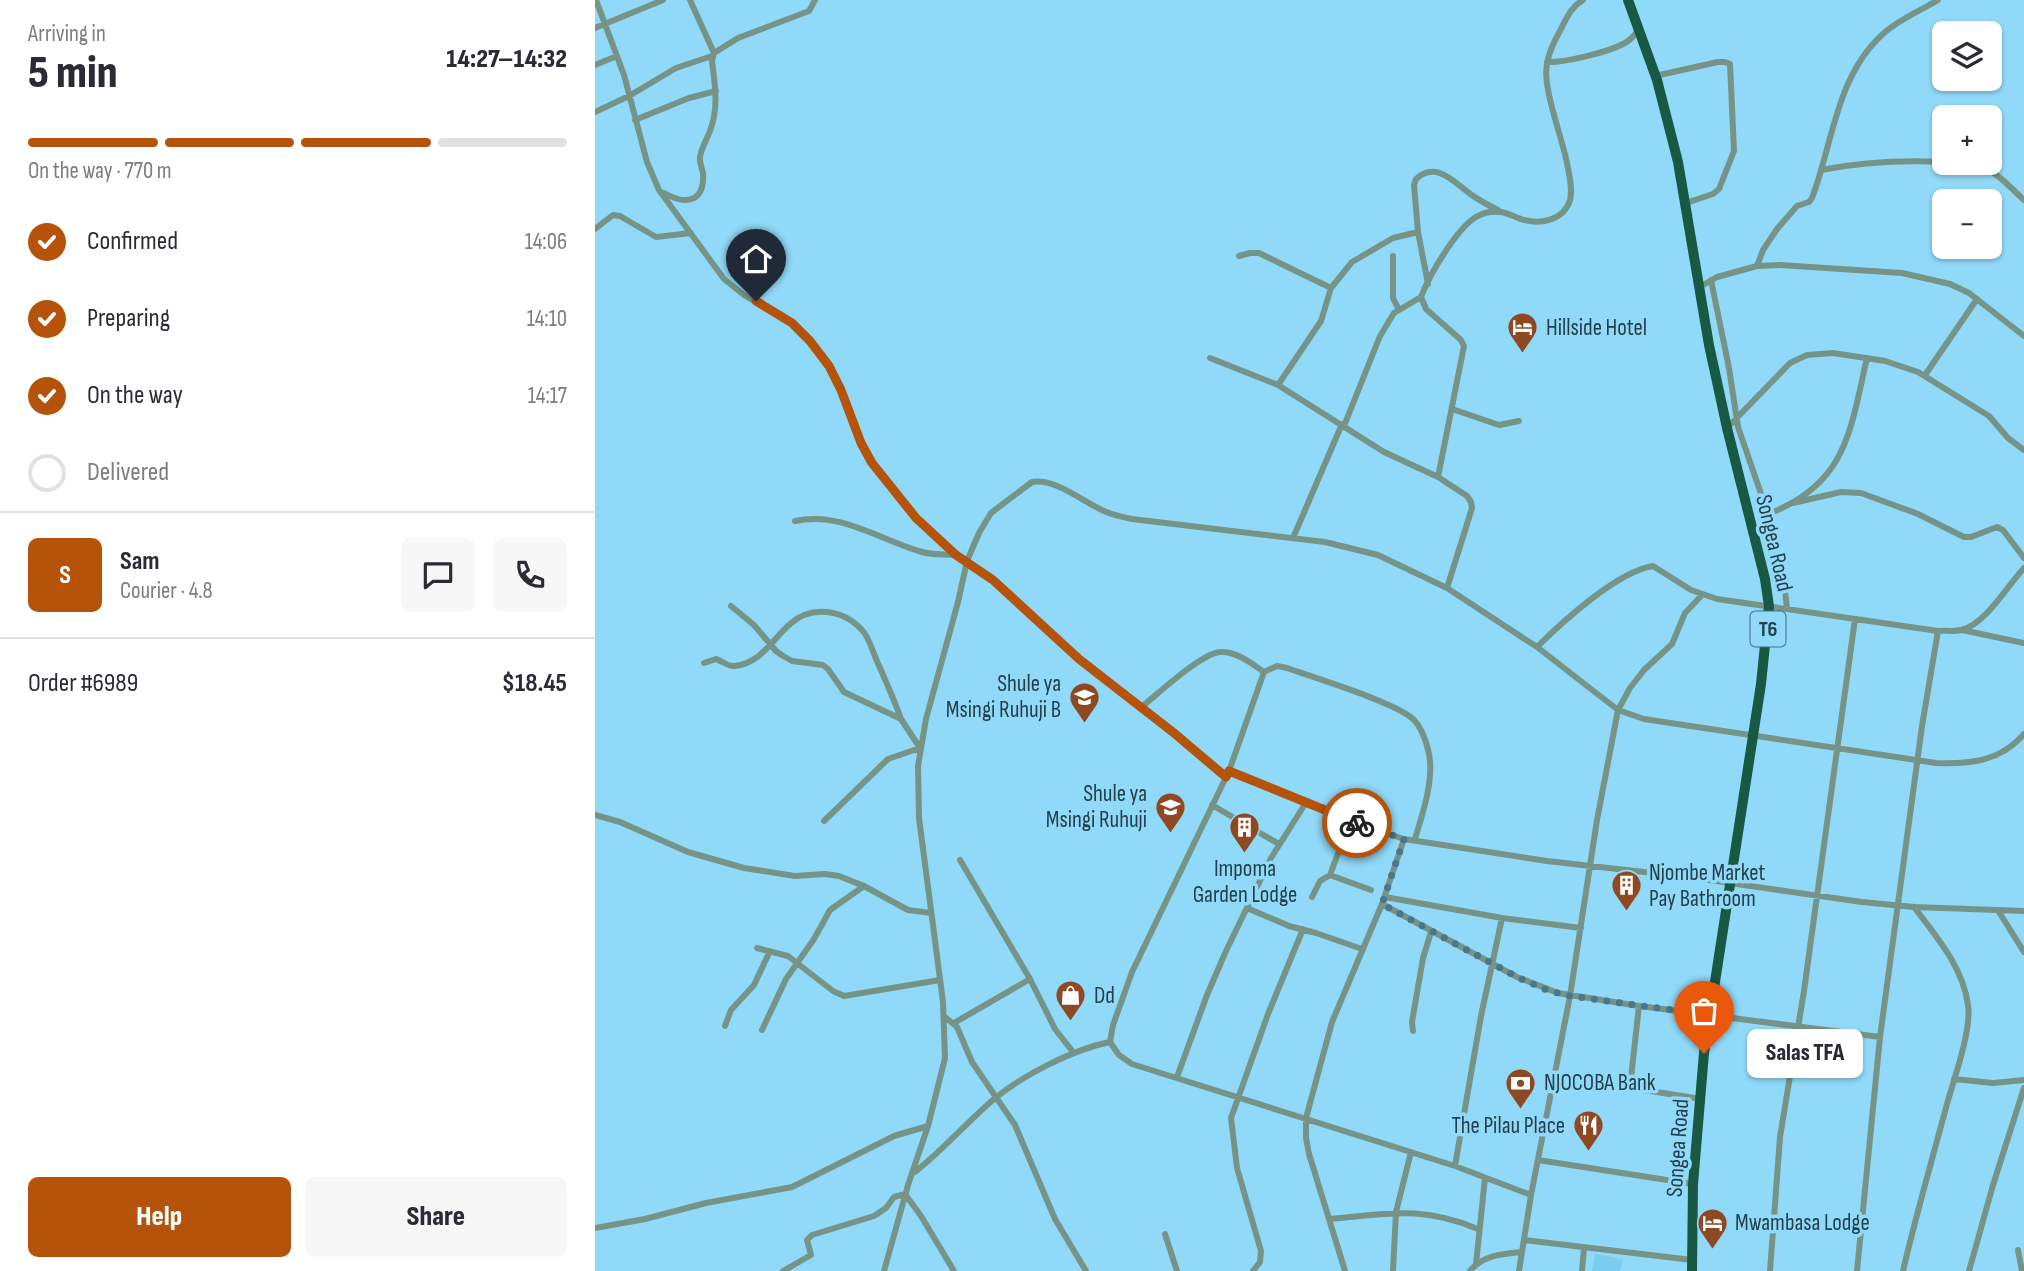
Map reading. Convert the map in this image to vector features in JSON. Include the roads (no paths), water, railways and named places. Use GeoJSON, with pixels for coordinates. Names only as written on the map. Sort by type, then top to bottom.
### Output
{"type":"FeatureCollection","features":[{"type":"Feature","properties":{"kind":"highway","name":"Songea Road"},"geometry":{"type":"LineString","coordinates":[[1628,0],[1655,76],[1677,155],[1698,288],[1727,428],[1765,579],[1769,606],[1753,736],[1709,1015],[1693,1184],[1692,1271]]}},
{"type":"Feature","properties":{"kind":"street"},"geometry":{"type":"LineString","coordinates":[[596,0],[617,56],[647,162],[659,190],[724,279],[744,295],[783,316],[810,341],[835,376],[861,443],[872,463],[916,518],[956,555],[993,580],[1061,643],[1227,774],[1307,801],[1350,821],[1404,839],[1817,897],[1899,906],[2024,911]]}},
{"type":"Feature","properties":{"kind":"street"},"geometry":{"type":"LineString","coordinates":[[595,28],[663,0]]}},
{"type":"Feature","properties":{"kind":"street"},"geometry":{"type":"LineString","coordinates":[[659,190],[681,202],[688,201],[699,192],[703,177],[699,158],[714,118],[716,91],[713,55],[689,0]]}},
{"type":"Feature","properties":{"kind":"street"},"geometry":{"type":"LineString","coordinates":[[595,112],[629,96],[676,68],[713,55],[738,38],[805,13],[813,8],[815,0]]}},
{"type":"Feature","properties":{"kind":"street"},"geometry":{"type":"LineString","coordinates":[[1428,284],[1418,232],[1414,185],[1416,179],[1427,172],[1440,172],[1450,176],[1468,193],[1524,220],[1542,222],[1565,211],[1571,197],[1567,160],[1547,83],[1547,62],[1570,11],[1583,0]]}},
{"type":"Feature","properties":{"kind":"street"},"geometry":{"type":"LineString","coordinates":[[1757,266],[1763,250],[1777,229],[1797,206],[1810,201],[1846,86],[1870,47],[1884,33],[1938,0]]}},
{"type":"Feature","properties":{"kind":"street"},"geometry":{"type":"LineString","coordinates":[[1547,62],[1562,62],[1616,47],[1627,42],[1639,29]]}},
{"type":"Feature","properties":{"kind":"street"},"geometry":{"type":"LineString","coordinates":[[595,65],[617,56]]}},
{"type":"Feature","properties":{"kind":"street"},"geometry":{"type":"LineString","coordinates":[[1655,76],[1718,62],[1730,64],[1734,151],[1719,189],[1713,194],[1686,203]]}},
{"type":"Feature","properties":{"kind":"street"},"geometry":{"type":"LineString","coordinates":[[635,120],[689,98],[716,91]]}},
{"type":"Feature","properties":{"kind":"street"},"geometry":{"type":"LineString","coordinates":[[1821,170],[1873,163],[1932,163]]}},
{"type":"Feature","properties":{"kind":"street"},"geometry":{"type":"LineString","coordinates":[[1999,175],[2024,200]]}},
{"type":"Feature","properties":{"kind":"street"},"geometry":{"type":"LineString","coordinates":[[1293,538],[1380,336],[1394,313],[1421,297],[1451,243],[1464,226],[1477,216],[1503,212]]}},
{"type":"Feature","properties":{"kind":"street"},"geometry":{"type":"LineString","coordinates":[[595,229],[613,215],[620,216],[656,237],[691,233]]}},
{"type":"Feature","properties":{"kind":"street"},"geometry":{"type":"LineString","coordinates":[[1278,384],[1321,321],[1331,288],[1352,262],[1393,238],[1418,232]]}},
{"type":"Feature","properties":{"kind":"street"},"geometry":{"type":"LineString","coordinates":[[1239,256],[1259,253],[1331,288]]}},
{"type":"Feature","properties":{"kind":"street"},"geometry":{"type":"LineString","coordinates":[[1393,256],[1393,303],[1399,310]]}},
{"type":"Feature","properties":{"kind":"street"},"geometry":{"type":"LineString","coordinates":[[1698,288],[1711,280],[1757,266],[1793,265],[1902,273],[1949,284],[1977,299],[2024,336]]}},
{"type":"Feature","properties":{"kind":"street"},"geometry":{"type":"LineString","coordinates":[[1711,280],[1730,368],[1736,418],[1768,514],[1783,575],[1787,608]]}},
{"type":"Feature","properties":{"kind":"street"},"geometry":{"type":"LineString","coordinates":[[1421,297],[1426,309],[1461,340],[1464,346],[1438,477]]}},
{"type":"Feature","properties":{"kind":"street"},"geometry":{"type":"LineString","coordinates":[[1925,375],[1977,299]]}},
{"type":"Feature","properties":{"kind":"street"},"geometry":{"type":"LineString","coordinates":[[1727,428],[1784,368],[1799,358],[1825,353],[1898,363],[1925,375],[1989,416],[2008,438],[2024,450]]}},
{"type":"Feature","properties":{"kind":"street"},"geometry":{"type":"LineString","coordinates":[[1210,358],[1278,384],[1384,452],[1438,477],[1467,496],[1471,502],[1469,519],[1447,589]]}},
{"type":"Feature","properties":{"kind":"street"},"geometry":{"type":"LineString","coordinates":[[1793,503],[1828,474],[1842,452],[1867,358]]}},
{"type":"Feature","properties":{"kind":"street"},"geometry":{"type":"LineString","coordinates":[[1452,409],[1499,425],[1519,421]]}},
{"type":"Feature","properties":{"kind":"street"},"geometry":{"type":"LineString","coordinates":[[884,1271],[943,1071],[945,1017],[919,818],[920,748],[967,561],[991,513],[1032,482],[1052,484],[1108,513],[1132,519],[1325,542],[1378,555],[1447,589],[1537,647],[1618,710],[1644,719],[1917,761],[1954,764],[1984,761],[2010,748],[2024,734]]}},
{"type":"Feature","properties":{"kind":"street"},"geometry":{"type":"LineString","coordinates":[[1768,514],[1793,503],[1841,492],[1861,493],[1918,514],[1964,537],[1997,527],[2003,530],[2024,558]]}},
{"type":"Feature","properties":{"kind":"street"},"geometry":{"type":"LineString","coordinates":[[795,521],[824,518],[922,552],[956,555]]}},
{"type":"Feature","properties":{"kind":"street"},"geometry":{"type":"LineString","coordinates":[[1537,647],[1581,608],[1644,567],[1653,566],[1702,595],[1938,631],[1962,630],[2024,643]]}},
{"type":"Feature","properties":{"kind":"street"},"geometry":{"type":"LineString","coordinates":[[1962,630],[1985,615],[2024,568]]}},
{"type":"Feature","properties":{"kind":"street"},"geometry":{"type":"LineString","coordinates":[[1518,1271],[1570,996],[1618,710],[1637,679],[1672,644],[1685,613],[1702,595]]}},
{"type":"Feature","properties":{"kind":"street"},"geometry":{"type":"LineString","coordinates":[[731,606],[754,625],[776,651],[792,660],[823,665],[844,692],[901,719]]}},
{"type":"Feature","properties":{"kind":"street"},"geometry":{"type":"LineString","coordinates":[[704,663],[716,659],[736,666],[756,658],[772,646],[787,626],[807,612],[829,612],[845,617],[866,635],[901,719],[920,748]]}},
{"type":"Feature","properties":{"kind":"street"},"geometry":{"type":"LineString","coordinates":[[1770,1271],[1780,1137],[1799,1026],[1855,619]]}},
{"type":"Feature","properties":{"kind":"street"},"geometry":{"type":"LineString","coordinates":[[1857,1271],[1880,1037],[1917,761],[1938,631]]}},
{"type":"Feature","properties":{"kind":"street"},"geometry":{"type":"LineString","coordinates":[[1140,708],[1212,654],[1222,652],[1234,655],[1264,672]]}},
{"type":"Feature","properties":{"kind":"street"},"geometry":{"type":"LineString","coordinates":[[1415,839],[1429,781],[1430,762],[1428,748],[1416,722],[1391,706],[1287,668],[1277,666],[1264,672],[1227,774],[1132,972],[1113,1025],[1110,1042],[1119,1055],[1132,1063],[1455,1166],[1531,1195]]}},
{"type":"Feature","properties":{"kind":"street"},"geometry":{"type":"LineString","coordinates":[[824,821],[888,760],[920,748]]}},
{"type":"Feature","properties":{"kind":"street"},"geometry":{"type":"LineString","coordinates":[[1177,1077],[1207,995],[1247,908],[1279,844],[1307,801]]}},
{"type":"Feature","properties":{"kind":"street"},"geometry":{"type":"LineString","coordinates":[[1212,805],[1279,844]]}},
{"type":"Feature","properties":{"kind":"street"},"geometry":{"type":"LineString","coordinates":[[595,815],[621,822],[688,852],[744,868],[795,876],[839,876],[908,910],[931,913]]}},
{"type":"Feature","properties":{"kind":"street"},"geometry":{"type":"LineString","coordinates":[[1312,897],[1320,881],[1330,874],[1350,821]]}},
{"type":"Feature","properties":{"kind":"street"},"geometry":{"type":"LineString","coordinates":[[1345,1271],[1305,1138],[1306,1118],[1332,1022],[1383,900],[1404,839]]}},
{"type":"Feature","properties":{"kind":"street"},"geometry":{"type":"LineString","coordinates":[[960,860],[1030,979],[1055,1029],[1073,1052]]}},
{"type":"Feature","properties":{"kind":"street"},"geometry":{"type":"LineString","coordinates":[[1330,874],[1371,890]]}},
{"type":"Feature","properties":{"kind":"street"},"geometry":{"type":"LineString","coordinates":[[762,1030],[777,996],[830,910],[864,886]]}},
{"type":"Feature","properties":{"kind":"street"},"geometry":{"type":"LineString","coordinates":[[1383,900],[1581,928]]}},
{"type":"Feature","properties":{"kind":"street"},"geometry":{"type":"LineString","coordinates":[[1383,900],[1431,932],[1492,964],[1531,984],[1570,996],[1880,1037]]}},
{"type":"Feature","properties":{"kind":"street"},"geometry":{"type":"LineString","coordinates":[[1903,1271],[1954,1079],[1969,1008],[1965,991],[1938,937],[1914,907]]}},
{"type":"Feature","properties":{"kind":"street"},"geometry":{"type":"LineString","coordinates":[[1247,908],[1289,926],[1362,949]]}},
{"type":"Feature","properties":{"kind":"street"},"geometry":{"type":"LineString","coordinates":[[1999,912],[2024,952]]}},
{"type":"Feature","properties":{"kind":"street"},"geometry":{"type":"LineString","coordinates":[[1455,1166],[1481,1016],[1502,918]]}},
{"type":"Feature","properties":{"kind":"street"},"geometry":{"type":"LineString","coordinates":[[1253,1271],[1260,1262],[1261,1251],[1237,1168],[1231,1118],[1237,1096],[1303,929]]}},
{"type":"Feature","properties":{"kind":"street"},"geometry":{"type":"LineString","coordinates":[[1413,1031],[1412,1022],[1420,976],[1431,932]]}},
{"type":"Feature","properties":{"kind":"street"},"geometry":{"type":"LineString","coordinates":[[757,948],[788,956],[833,991],[845,996],[940,980]]}},
{"type":"Feature","properties":{"kind":"street"},"geometry":{"type":"LineString","coordinates":[[725,1026],[731,1010],[754,985],[770,951]]}},
{"type":"Feature","properties":{"kind":"street"},"geometry":{"type":"LineString","coordinates":[[954,1023],[1030,979]]}},
{"type":"Feature","properties":{"kind":"street"},"geometry":{"type":"LineString","coordinates":[[1630,1087],[1639,1006]]}},
{"type":"Feature","properties":{"kind":"street"},"geometry":{"type":"LineString","coordinates":[[945,1017],[954,1023],[972,1062],[1015,1125],[1055,1219],[1086,1271]]}},
{"type":"Feature","properties":{"kind":"street"},"geometry":{"type":"LineString","coordinates":[[913,1173],[933,1158],[996,1097],[1012,1086],[1073,1052],[1110,1042]]}},
{"type":"Feature","properties":{"kind":"street"},"geometry":{"type":"LineString","coordinates":[[1555,1076],[1701,1099]]}},
{"type":"Feature","properties":{"kind":"street"},"geometry":{"type":"LineString","coordinates":[[1954,1079],[1993,1083],[2024,1080]]}},
{"type":"Feature","properties":{"kind":"street"},"geometry":{"type":"LineString","coordinates":[[1969,1271],[2024,1088]]}},
{"type":"Feature","properties":{"kind":"street"},"geometry":{"type":"LineString","coordinates":[[595,1228],[792,1187],[894,1136],[928,1126]]}},
{"type":"Feature","properties":{"kind":"street"},"geometry":{"type":"LineString","coordinates":[[1393,1271],[1396,1212],[1411,1152]]}},
{"type":"Feature","properties":{"kind":"street"},"geometry":{"type":"LineString","coordinates":[[1538,1160],[1693,1184]]}},
{"type":"Feature","properties":{"kind":"street"},"geometry":{"type":"LineString","coordinates":[[1476,1264],[1485,1178]]}},
{"type":"Feature","properties":{"kind":"street"},"geometry":{"type":"LineString","coordinates":[[783,1271],[811,1255],[807,1242],[812,1235],[874,1216],[886,1208],[894,1197],[905,1195]]}},
{"type":"Feature","properties":{"kind":"street"},"geometry":{"type":"LineString","coordinates":[[905,1195],[954,1271]]}},
{"type":"Feature","properties":{"kind":"street"},"geometry":{"type":"LineString","coordinates":[[1329,1219],[1396,1212],[1442,1216],[1478,1229]]}},
{"type":"Feature","properties":{"kind":"street"},"geometry":{"type":"LineString","coordinates":[[1165,1234],[1177,1271]]}},
{"type":"Feature","properties":{"kind":"street"},"geometry":{"type":"LineString","coordinates":[[1524,1240],[1692,1260]]}},
{"type":"Feature","properties":{"kind":"street"},"geometry":{"type":"LineString","coordinates":[[1582,1271],[1584,1248]]}},
{"type":"Feature","properties":{"kind":"street"},"geometry":{"type":"LineString","coordinates":[[2018,1250],[2022,1271]]}},
{"type":"Feature","properties":{"kind":"street"},"geometry":{"type":"LineString","coordinates":[[1469,1271],[1476,1264],[1500,1254],[1522,1252]]}},
{"type":"Feature","properties":{"kind":"place","name":"Hillside Hotel"},"geometry":{"type":"Point","coordinates":[1523,355]}},
{"type":"Feature","properties":{"kind":"place","name":"Shule ya Msingi Ruhuji B"},"geometry":{"type":"Point","coordinates":[1084,724]}},
{"type":"Feature","properties":{"kind":"place","name":"Shule ya Msingi Ruhuji"},"geometry":{"type":"Point","coordinates":[1170,834]}},
{"type":"Feature","properties":{"kind":"place","name":"Impoma Garden Lodge"},"geometry":{"type":"Point","coordinates":[1245,855]}},
{"type":"Feature","properties":{"kind":"place","name":"Njombe Market Pay Bathroom"},"geometry":{"type":"Point","coordinates":[1626,913]}},
{"type":"Feature","properties":{"kind":"place","name":"Dd"},"geometry":{"type":"Point","coordinates":[1071,1023]}},
{"type":"Feature","properties":{"kind":"place","name":"Salas TFA"},"geometry":{"type":"Point","coordinates":[1704,1053]}},
{"type":"Feature","properties":{"kind":"place","name":"NJOCOBA Bank"},"geometry":{"type":"Point","coordinates":[1521,1110]}},
{"type":"Feature","properties":{"kind":"place","name":"The Pilau Place"},"geometry":{"type":"Point","coordinates":[1588,1153]}},
{"type":"Feature","properties":{"kind":"place","name":"Mwambasa Lodge"},"geometry":{"type":"Point","coordinates":[1712,1250]}}]}
